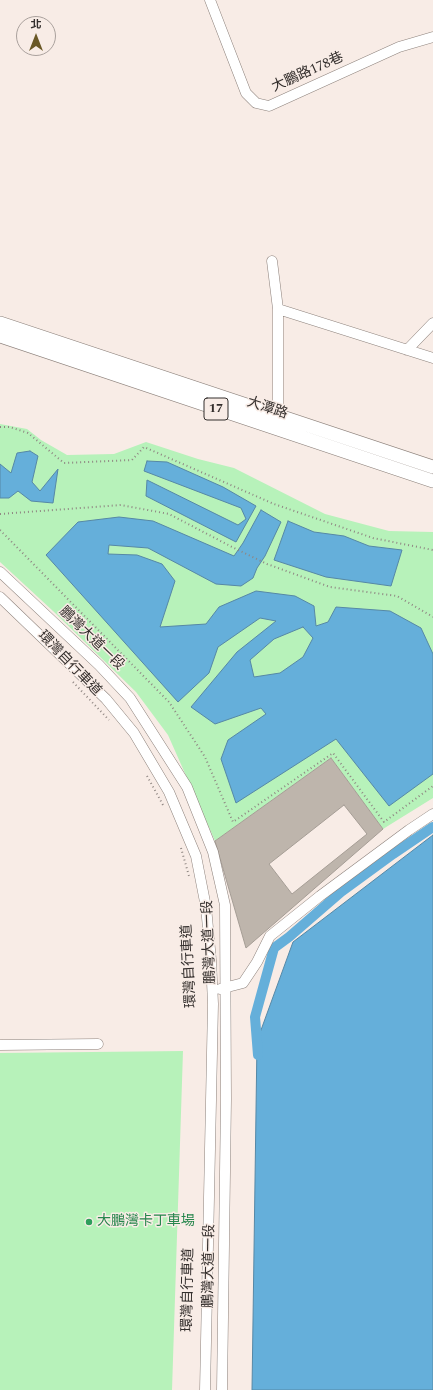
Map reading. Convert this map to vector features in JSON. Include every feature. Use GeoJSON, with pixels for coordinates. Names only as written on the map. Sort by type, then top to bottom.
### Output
{"type":"FeatureCollection","features":[{"type":"Feature","properties":{"kind":"main road","name":"大潭路"},"geometry":{"type":"LineString","coordinates":[[0,323],[433,467]]}},
{"type":"Feature","properties":{"kind":"main road","name":"大潭路"},"geometry":{"type":"LineString","coordinates":[[0,336],[433,481]]}},
{"type":"Feature","properties":{"kind":"street","name":"大鵬路178巷"},"geometry":{"type":"LineString","coordinates":[[210,0],[246,93],[256,103],[269,106],[399,48],[433,37]]}},
{"type":"Feature","properties":{"kind":"street"},"geometry":{"type":"LineString","coordinates":[[272,261],[278,309],[278,415]]}},
{"type":"Feature","properties":{"kind":"street"},"geometry":{"type":"LineString","coordinates":[[278,309],[433,358]]}},
{"type":"Feature","properties":{"kind":"street"},"geometry":{"type":"LineString","coordinates":[[407,350],[433,323]]}},
{"type":"Feature","properties":{"kind":"street","name":"鵬灣大道一段"},"geometry":{"type":"LineString","coordinates":[[0,572],[99,665],[130,698],[187,787],[213,852],[225,905],[226,1106],[222,1390]]}},
{"type":"Feature","properties":{"kind":"street","name":"鵬灣大道一段"},"geometry":{"type":"LineString","coordinates":[[0,597],[106,699],[134,733],[169,792],[196,856],[206,907],[213,1004],[205,1390]]}},
{"type":"Feature","properties":{"kind":"street"},"geometry":{"type":"LineString","coordinates":[[212,989],[225,988],[242,983],[257,962],[270,936],[409,830],[433,814]]}},
{"type":"Feature","properties":{"kind":"street"},"geometry":{"type":"LineString","coordinates":[[0,1045],[98,1044]]}},
{"type":"Feature","properties":{"kind":"path"},"geometry":{"type":"LineString","coordinates":[[0,427],[10,427],[28,433],[64,463],[132,460],[144,447],[274,504],[373,538],[433,550]]}},
{"type":"Feature","properties":{"kind":"path"},"geometry":{"type":"LineString","coordinates":[[0,514],[121,505],[169,514],[267,564],[330,587],[397,596],[433,617]]}},
{"type":"Feature","properties":{"kind":"path"},"geometry":{"type":"LineString","coordinates":[[0,530],[169,702],[205,757],[233,822],[333,752],[384,822],[433,786]]}},
{"type":"Feature","properties":{"kind":"path","name":"環灣自行車道"},"geometry":{"type":"LineString","coordinates":[[71,680],[114,725]]}},
{"type":"Feature","properties":{"kind":"path"},"geometry":{"type":"LineString","coordinates":[[146,775],[164,808]]}},
{"type":"Feature","properties":{"kind":"path"},"geometry":{"type":"LineString","coordinates":[[179,842],[189,878]]}},
{"type":"Feature","properties":{"kind":"green space"},"geometry":{"type":"Polygon","coordinates":[[[0,424],[27,429],[41,440],[67,455],[114,454],[146,442],[198,459],[234,468],[325,514],[389,531],[433,532],[433,798],[383,829],[331,758],[215,841],[168,735],[136,692],[53,611],[0,562],[0,424]]]}},
{"type":"Feature","properties":{"kind":"green space","name":"大鵬灣卡丁車場"},"geometry":{"type":"Polygon","coordinates":[[[183,1051],[172,1390],[0,1390],[0,1053],[183,1051]]]}},
{"type":"Feature","properties":{"kind":"water"},"geometry":{"type":"Polygon","coordinates":[[[30,451],[38,456],[32,482],[40,491],[58,469],[53,503],[31,501],[18,491],[9,498],[0,498],[0,464],[11,473],[17,453],[30,451]]]}},
{"type":"Feature","properties":{"kind":"water"},"geometry":{"type":"Polygon","coordinates":[[[147,461],[167,462],[223,487],[256,506],[236,542],[146,496],[147,480],[238,525],[246,519],[241,508],[144,471],[147,461]]]}},
{"type":"Feature","properties":{"kind":"water"},"geometry":{"type":"Polygon","coordinates":[[[261,510],[281,522],[253,578],[241,586],[216,584],[148,548],[109,545],[108,554],[137,555],[162,564],[175,581],[160,627],[206,624],[219,607],[256,591],[295,596],[314,606],[316,626],[328,622],[336,607],[390,611],[421,628],[433,654],[433,774],[389,806],[336,739],[236,803],[221,759],[228,740],[266,714],[261,708],[215,724],[191,707],[237,652],[276,621],[260,618],[218,647],[209,673],[178,702],[46,555],[78,522],[119,517],[153,521],[234,556],[261,510]],[[303,627],[274,639],[250,660],[254,677],[280,673],[303,657],[313,638],[303,627]]]}},
{"type":"Feature","properties":{"kind":"water"},"geometry":{"type":"Polygon","coordinates":[[[288,521],[314,532],[344,536],[369,546],[402,550],[391,586],[326,577],[274,560],[288,521]]]}},
{"type":"Feature","properties":{"kind":"water"},"geometry":{"type":"Polygon","coordinates":[[[433,835],[433,1390],[252,1390],[257,1041],[293,942],[433,835]]]}},
{"type":"Feature","properties":{"kind":"building"},"geometry":{"type":"Polygon","coordinates":[[[331,758],[383,829],[246,948],[215,841],[331,758]]]}},
{"type":"Feature","properties":{"kind":"building"},"geometry":{"type":"Polygon","coordinates":[[[344,805],[367,834],[292,894],[269,864],[344,805]]]}},
{"type":"Feature","properties":{"kind":"waterway"},"geometry":{"type":"LineString","coordinates":[[258,1055],[255,1017],[274,948],[341,892],[433,827]]}},
{"type":"Feature","properties":{"kind":"place","name":"大鵬灣卡丁車場"},"geometry":{"type":"Point","coordinates":[89,1222]}}]}
